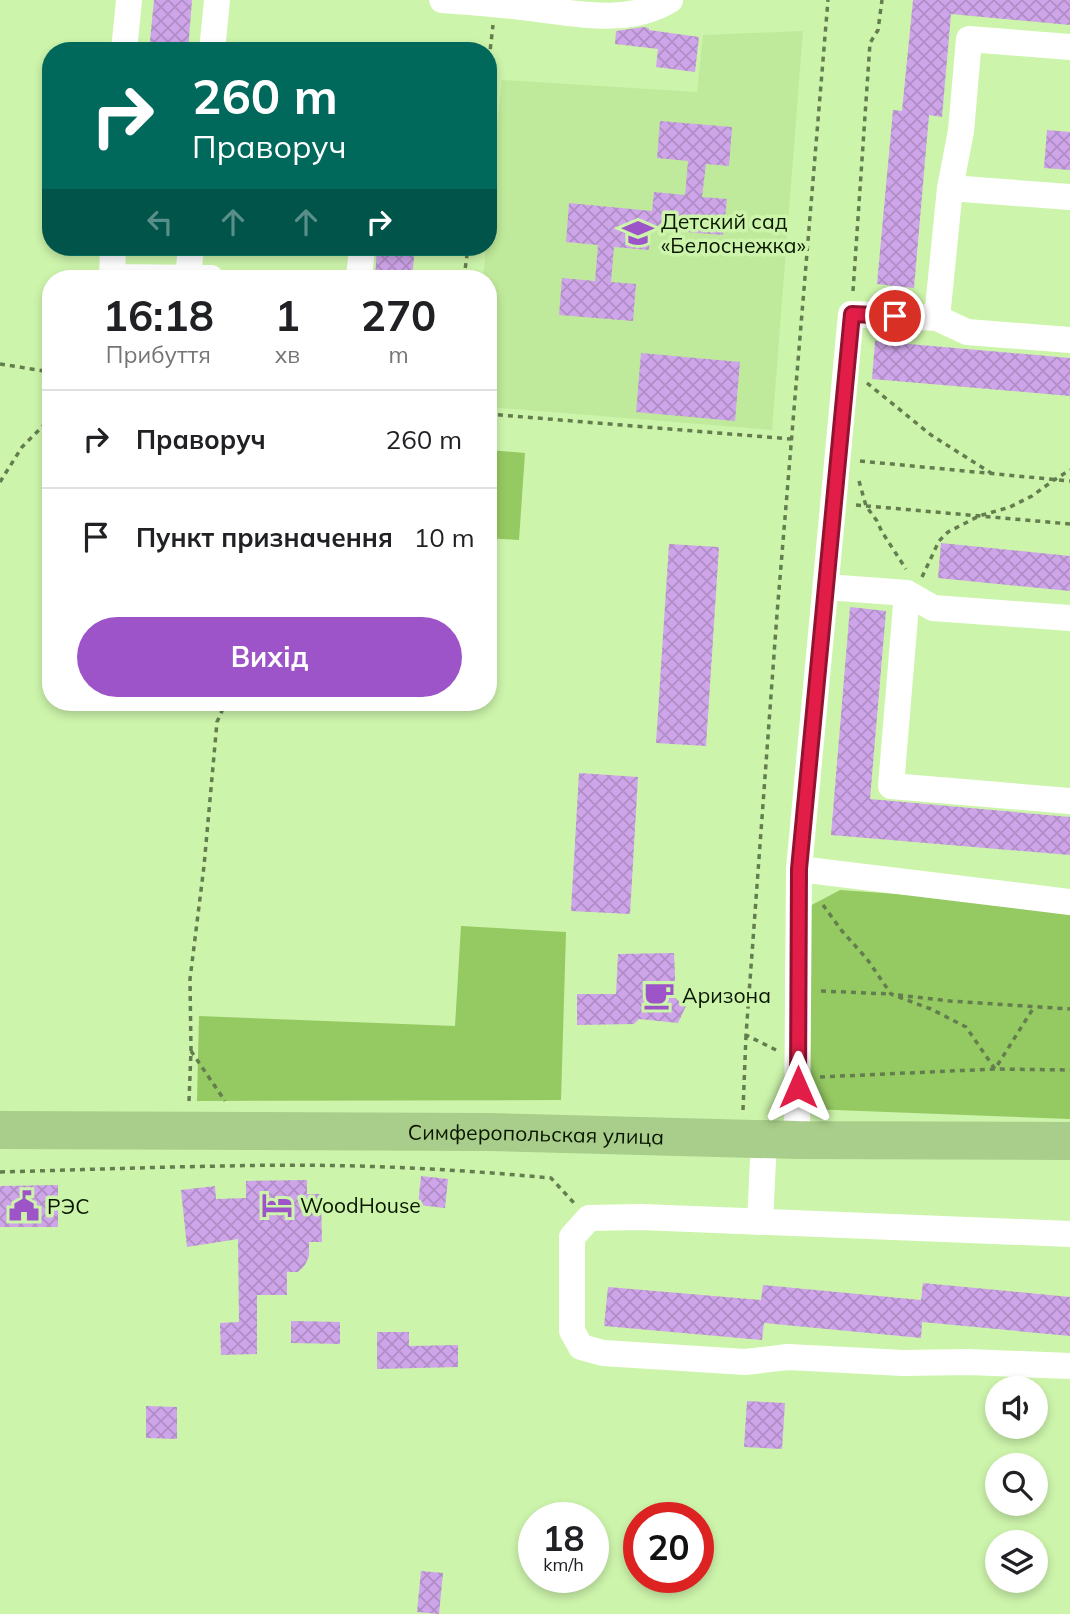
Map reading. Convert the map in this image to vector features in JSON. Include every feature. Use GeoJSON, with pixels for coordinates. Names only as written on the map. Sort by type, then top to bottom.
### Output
{"type":"FeatureCollection","features":[{"type":"Feature","properties":{"kind":"highway","name":"Симферопольская улица"},"geometry":{"type":"LineString","coordinates":[[0,1130],[489,1132],[781,1139],[1070,1141]]}},
{"type":"Feature","properties":{"kind":"lane"},"geometry":{"type":"LineString","coordinates":[[125,42],[129,0]]}},
{"type":"Feature","properties":{"kind":"lane"},"geometry":{"type":"LineString","coordinates":[[213,42],[218,0]]}},
{"type":"Feature","properties":{"kind":"lane"},"geometry":{"type":"LineString","coordinates":[[442,0],[600,15],[631,14],[657,8],[670,0]]}},
{"type":"Feature","properties":{"kind":"lane"},"geometry":{"type":"LineString","coordinates":[[937,318],[950,188],[961,131],[969,39],[1070,47]]}},
{"type":"Feature","properties":{"kind":"lane"},"geometry":{"type":"LineString","coordinates":[[950,188],[1070,197]]}},
{"type":"Feature","properties":{"kind":"lane"},"geometry":{"type":"LineString","coordinates":[[760,1222],[798,1061],[799,869],[852,314],[937,318],[967,332],[1070,340]]}},
{"type":"Feature","properties":{"kind":"lane"},"geometry":{"type":"LineString","coordinates":[[825,587],[910,581]]}},
{"type":"Feature","properties":{"kind":"lane"},"geometry":{"type":"LineString","coordinates":[[910,581],[933,608],[1070,618]]}},
{"type":"Feature","properties":{"kind":"lane"},"geometry":{"type":"LineString","coordinates":[[910,581],[891,786],[1070,801]]}},
{"type":"Feature","properties":{"kind":"lane"},"geometry":{"type":"LineString","coordinates":[[799,869],[1070,902]]}},
{"type":"Feature","properties":{"kind":"lane"},"geometry":{"type":"LineString","coordinates":[[1070,1234],[641,1217],[589,1218],[572,1237],[572,1331],[581,1347],[603,1353],[745,1362],[788,1357],[903,1363],[968,1362],[1070,1366]]}},
{"type":"Feature","properties":{"kind":"path"},"geometry":{"type":"LineString","coordinates":[[828,0],[791,439],[746,1035],[812,1068],[812,1078],[996,1069],[1070,1070]]}},
{"type":"Feature","properties":{"kind":"path"},"geometry":{"type":"LineString","coordinates":[[852,314],[870,43],[878,30],[882,0]]}},
{"type":"Feature","properties":{"kind":"path"},"geometry":{"type":"LineString","coordinates":[[491,42],[496,4]]}},
{"type":"Feature","properties":{"kind":"path"},"geometry":{"type":"LineString","coordinates":[[0,364],[42,371]]}},
{"type":"Feature","properties":{"kind":"path"},"geometry":{"type":"LineString","coordinates":[[863,380],[931,435],[993,474]]}},
{"type":"Feature","properties":{"kind":"path"},"geometry":{"type":"LineString","coordinates":[[497,415],[791,439]]}},
{"type":"Feature","properties":{"kind":"path"},"geometry":{"type":"LineString","coordinates":[[0,482],[22,447],[42,427]]}},
{"type":"Feature","properties":{"kind":"path"},"geometry":{"type":"LineString","coordinates":[[855,461],[1070,481]]}},
{"type":"Feature","properties":{"kind":"path"},"geometry":{"type":"LineString","coordinates":[[858,474],[866,506],[877,520],[910,581],[921,581],[939,541],[948,532],[979,516],[1010,507],[1032,496],[1070,470]]}},
{"type":"Feature","properties":{"kind":"path"},"geometry":{"type":"LineString","coordinates":[[851,505],[1070,524]]}},
{"type":"Feature","properties":{"kind":"path"},"geometry":{"type":"LineString","coordinates":[[189,1101],[190,979],[204,866],[217,722],[222,711]]}},
{"type":"Feature","properties":{"kind":"path"},"geometry":{"type":"LineString","coordinates":[[822,904],[867,959],[891,995],[931,1009],[966,1027],[996,1069]]}},
{"type":"Feature","properties":{"kind":"path"},"geometry":{"type":"LineString","coordinates":[[817,991],[1070,1009]]}},
{"type":"Feature","properties":{"kind":"path"},"geometry":{"type":"LineString","coordinates":[[996,1069],[1034,1007]]}},
{"type":"Feature","properties":{"kind":"path"},"geometry":{"type":"LineString","coordinates":[[191,1051],[227,1104]]}},
{"type":"Feature","properties":{"kind":"path"},"geometry":{"type":"LineString","coordinates":[[0,1172],[231,1166],[374,1167],[506,1173],[551,1178],[589,1218]]}},
{"type":"Feature","properties":{"kind":"shaded area","name":"Детский сад «Белоснежка»"},"geometry":{"type":"Polygon","coordinates":[[[803,31],[772,430],[497,408],[497,270],[484,270],[485,256],[497,256],[497,130],[502,80],[697,92],[703,35],[803,31]]]}},
{"type":"Feature","properties":{"kind":"shaded area"},"geometry":{"type":"Polygon","coordinates":[[[497,451],[525,453],[519,540],[497,539],[497,451]]]}},
{"type":"Feature","properties":{"kind":"shaded area"},"geometry":{"type":"Polygon","coordinates":[[[840,890],[1070,906],[1070,1119],[809,1109],[808,907],[840,890]]]}},
{"type":"Feature","properties":{"kind":"shaded area"},"geometry":{"type":"Polygon","coordinates":[[[461,926],[566,932],[561,1100],[197,1101],[199,1016],[455,1026],[461,926]]]}},
{"type":"Feature","properties":{"kind":"building"},"geometry":{"type":"Polygon","coordinates":[[[154,0],[192,0],[189,42],[150,42],[154,0]]]}},
{"type":"Feature","properties":{"kind":"building"},"geometry":{"type":"Polygon","coordinates":[[[913,0],[1070,0],[1070,25],[951,14],[942,117],[929,115],[914,288],[877,284],[893,110],[902,111],[913,0]]]}},
{"type":"Feature","properties":{"kind":"building"},"geometry":{"type":"Polygon","coordinates":[[[643,27],[699,37],[695,72],[656,67],[658,49],[615,44],[616,31],[643,27]]]}},
{"type":"Feature","properties":{"kind":"building"},"geometry":{"type":"Polygon","coordinates":[[[660,121],[732,127],[729,166],[706,164],[702,197],[727,199],[723,235],[650,229],[649,250],[614,247],[611,282],[636,284],[633,321],[559,315],[562,278],[595,281],[598,245],[566,242],[569,203],[652,211],[654,192],[685,195],[688,161],[657,158],[660,121]]]}},
{"type":"Feature","properties":{"kind":"building"},"geometry":{"type":"Polygon","coordinates":[[[1047,130],[1070,132],[1070,170],[1044,168],[1047,130]]]}},
{"type":"Feature","properties":{"kind":"building"},"geometry":{"type":"Polygon","coordinates":[[[376,256],[414,256],[413,270],[376,270],[376,256]]]}},
{"type":"Feature","properties":{"kind":"building"},"geometry":{"type":"Polygon","coordinates":[[[875,341],[1070,358],[1070,396],[872,379],[875,341]]]}},
{"type":"Feature","properties":{"kind":"building"},"geometry":{"type":"Polygon","coordinates":[[[641,353],[740,362],[735,421],[636,412],[641,353]]]}},
{"type":"Feature","properties":{"kind":"building"},"geometry":{"type":"Polygon","coordinates":[[[941,543],[1070,556],[1070,591],[938,578],[941,543]]]}},
{"type":"Feature","properties":{"kind":"building"},"geometry":{"type":"Polygon","coordinates":[[[669,544],[719,547],[706,746],[656,743],[669,544]]]}},
{"type":"Feature","properties":{"kind":"building"},"geometry":{"type":"Polygon","coordinates":[[[850,607],[886,611],[870,799],[1070,817],[1070,855],[831,835],[850,607]]]}},
{"type":"Feature","properties":{"kind":"building"},"geometry":{"type":"Polygon","coordinates":[[[579,773],[638,777],[630,914],[571,911],[579,773]]]}},
{"type":"Feature","properties":{"kind":"building"},"geometry":{"type":"Polygon","coordinates":[[[674,953],[676,999],[686,1006],[678,1023],[639,1019],[634,1024],[577,1025],[577,994],[616,994],[618,954],[674,953]]]}},
{"type":"Feature","properties":{"kind":"building"},"geometry":{"type":"Polygon","coordinates":[[[421,1176],[448,1179],[445,1208],[418,1205],[421,1176]]]}},
{"type":"Feature","properties":{"kind":"building"},"geometry":{"type":"Polygon","coordinates":[[[307,1180],[307,1194],[321,1194],[322,1242],[309,1242],[309,1256],[305,1265],[298,1272],[287,1272],[287,1295],[257,1295],[257,1354],[221,1355],[220,1323],[239,1322],[238,1239],[187,1247],[181,1190],[215,1186],[216,1199],[246,1198],[246,1181],[307,1180]]]}},
{"type":"Feature","properties":{"kind":"building"},"geometry":{"type":"Polygon","coordinates":[[[58,1185],[58,1227],[0,1227],[0,1186],[58,1185]]]}},
{"type":"Feature","properties":{"kind":"building"},"geometry":{"type":"Polygon","coordinates":[[[923,1283],[1070,1297],[1070,1336],[922,1322],[921,1338],[764,1323],[762,1340],[604,1326],[608,1287],[761,1300],[763,1285],[921,1300],[923,1283]]]}},
{"type":"Feature","properties":{"kind":"building"},"geometry":{"type":"Polygon","coordinates":[[[291,1321],[340,1322],[340,1344],[291,1343],[291,1321]]]}},
{"type":"Feature","properties":{"kind":"building"},"geometry":{"type":"Polygon","coordinates":[[[377,1332],[409,1332],[409,1346],[458,1345],[458,1367],[377,1369],[377,1332]]]}},
{"type":"Feature","properties":{"kind":"building"},"geometry":{"type":"Polygon","coordinates":[[[747,1401],[785,1403],[782,1449],[744,1447],[747,1401]]]}},
{"type":"Feature","properties":{"kind":"building"},"geometry":{"type":"Polygon","coordinates":[[[146,1406],[177,1407],[177,1439],[146,1438],[146,1406]]]}},
{"type":"Feature","properties":{"kind":"building"},"geometry":{"type":"Polygon","coordinates":[[[421,1571],[443,1573],[439,1614],[417,1612],[421,1571]]]}},
{"type":"Feature","properties":{"kind":"place","name":"Детский сад «Белоснежка»"},"geometry":{"type":"Point","coordinates":[638,233]}},
{"type":"Feature","properties":{"kind":"place","name":"Аризона"},"geometry":{"type":"Point","coordinates":[659,995]}},
{"type":"Feature","properties":{"kind":"place","name":"WoodHouse"},"geometry":{"type":"Point","coordinates":[277,1205]}},
{"type":"Feature","properties":{"kind":"place","name":"РЭС"},"geometry":{"type":"Point","coordinates":[24,1206]}},
{"type":"Feature","properties":{"kind":"route"},"geometry":{"type":"LineString","coordinates":[[798,1087],[799,869],[852,314],[895,316]]}}]}
